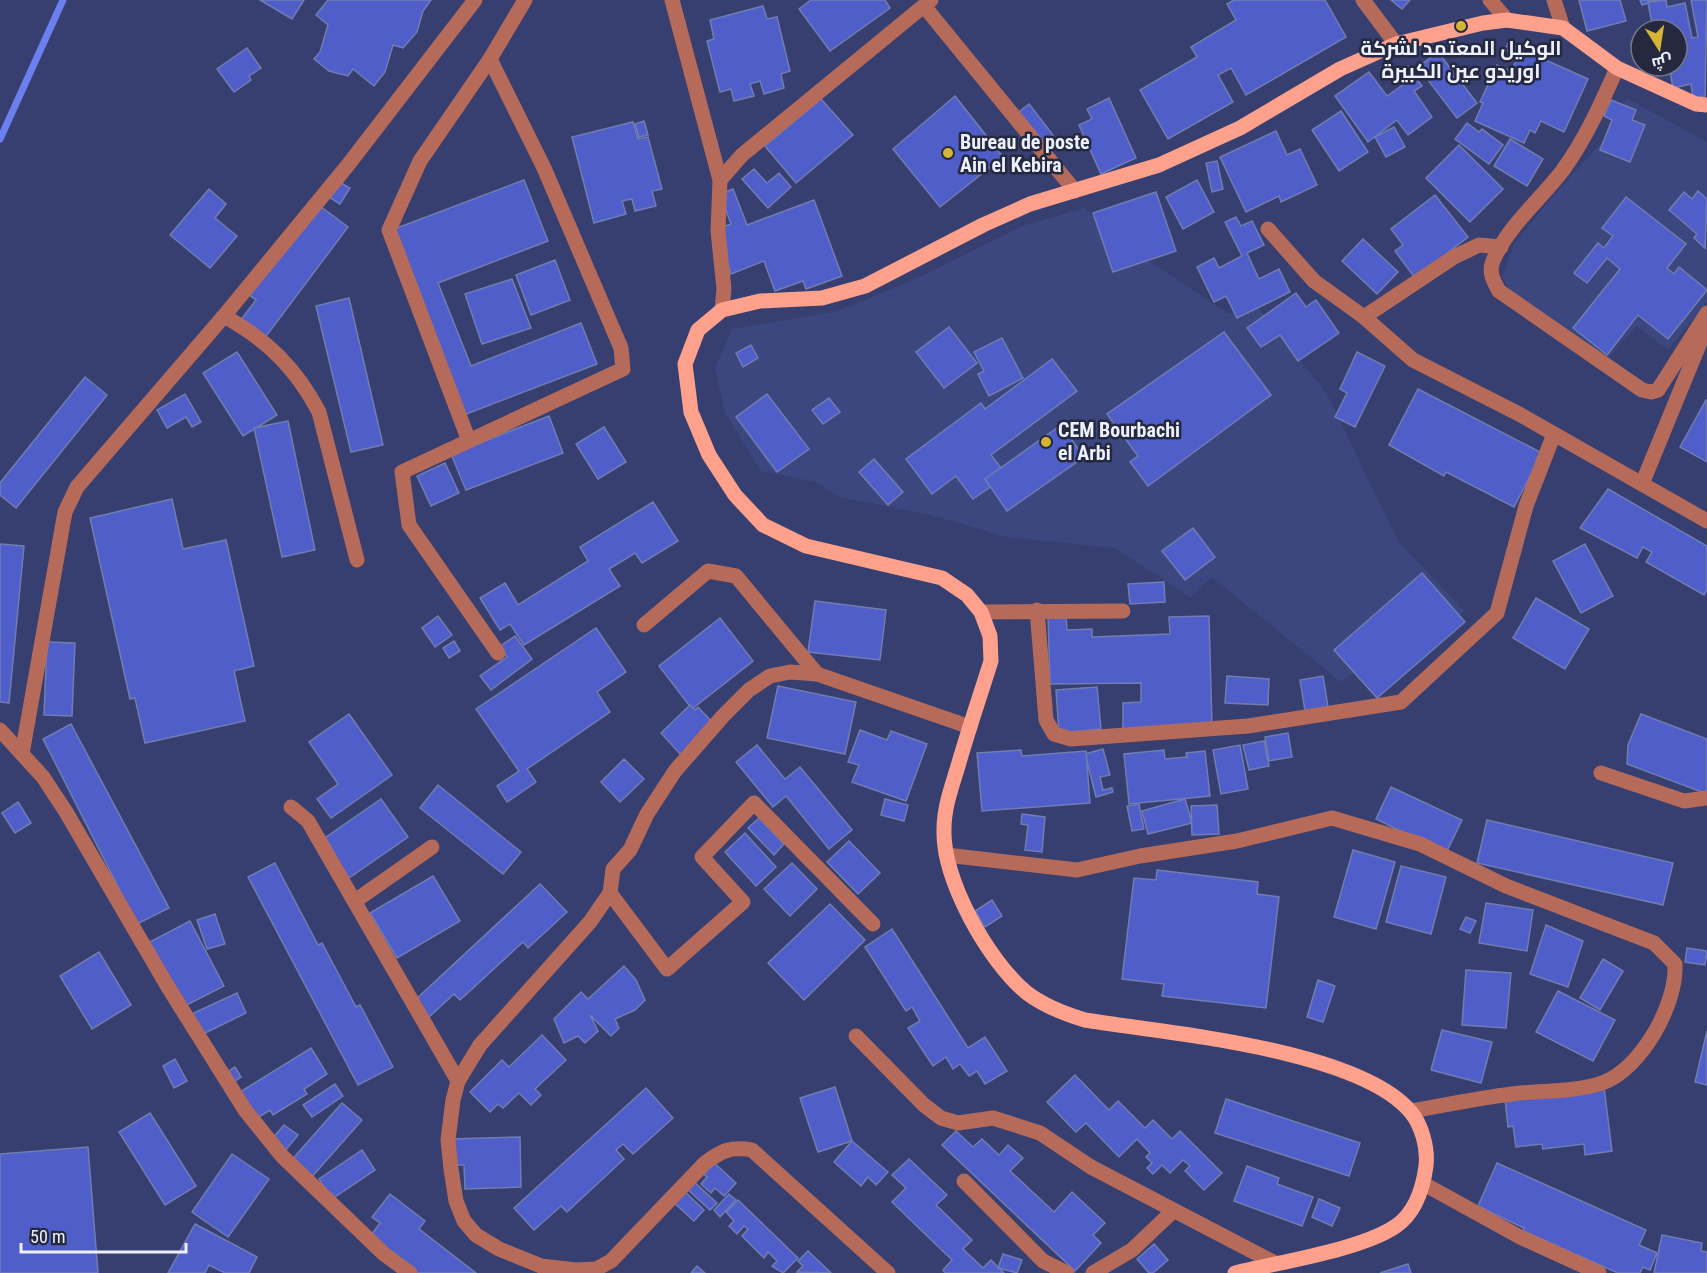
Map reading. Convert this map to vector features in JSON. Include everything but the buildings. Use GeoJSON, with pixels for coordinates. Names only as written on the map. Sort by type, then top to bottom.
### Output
{"type":"FeatureCollection","features":[{"type":"Feature","properties":{"kind":"main road"},"geometry":{"type":"LineString","coordinates":[[1235,1273],[1366,1241],[1398,1225],[1414,1205],[1424,1184],[1426,1160],[1422,1132],[1410,1111],[1387,1092],[1334,1067],[1261,1047],[1085,1020],[1062,1014],[1027,993],[999,961],[963,904],[946,855],[944,829],[947,804],[991,661],[990,636],[981,612],[967,595],[942,578],[806,546],[763,525],[735,495],[709,455],[691,412],[685,364],[698,330],[722,310],[760,302],[822,298],[865,286],[983,225],[1030,204],[1159,165],[1179,156],[1240,128],[1340,69],[1396,44],[1507,20],[1563,28],[1617,68],[1696,104],[1707,105]]}},
{"type":"Feature","properties":{"kind":"street"},"geometry":{"type":"LineString","coordinates":[[22,754],[65,512],[77,487],[224,316],[348,165],[475,0]]}},
{"type":"Feature","properties":{"kind":"street"},"geometry":{"type":"LineString","coordinates":[[469,441],[389,230],[420,161],[490,59],[525,0]]}},
{"type":"Feature","properties":{"kind":"street"},"geometry":{"type":"LineString","coordinates":[[672,0],[720,180],[718,231],[724,289],[722,310]]}},
{"type":"Feature","properties":{"kind":"street"},"geometry":{"type":"LineString","coordinates":[[1363,0],[1396,44]]}},
{"type":"Feature","properties":{"kind":"street"},"geometry":{"type":"LineString","coordinates":[[1490,0],[1507,20]]}},
{"type":"Feature","properties":{"kind":"street"},"geometry":{"type":"LineString","coordinates":[[1554,0],[1563,28]]}},
{"type":"Feature","properties":{"kind":"street"},"geometry":{"type":"LineString","coordinates":[[720,180],[742,155],[928,3],[1075,191]]}},
{"type":"Feature","properties":{"kind":"street"},"geometry":{"type":"LineString","coordinates":[[490,59],[544,168],[621,348],[623,369],[402,472],[410,525],[498,653]]}},
{"type":"Feature","properties":{"kind":"street"},"geometry":{"type":"LineString","coordinates":[[1617,68],[1585,137],[1563,170],[1501,246],[1491,264],[1492,280],[1499,291],[1642,390],[1650,392],[1658,390],[1707,313]]}},
{"type":"Feature","properties":{"kind":"street"},"geometry":{"type":"LineString","coordinates":[[1268,230],[1314,281],[1364,317],[1413,360],[1554,434],[1707,521]]}},
{"type":"Feature","properties":{"kind":"street"},"geometry":{"type":"LineString","coordinates":[[1364,317],[1454,257],[1479,245],[1501,246]]}},
{"type":"Feature","properties":{"kind":"street"},"geometry":{"type":"LineString","coordinates":[[224,316],[263,339],[310,395],[319,412],[357,560]]}},
{"type":"Feature","properties":{"kind":"street"},"geometry":{"type":"LineString","coordinates":[[1642,484],[1707,325]]}},
{"type":"Feature","properties":{"kind":"street"},"geometry":{"type":"LineString","coordinates":[[1037,610],[1046,720],[1054,734],[1071,739],[1248,726],[1401,702],[1497,613],[1526,506],[1554,434]]}},
{"type":"Feature","properties":{"kind":"street"},"geometry":{"type":"LineString","coordinates":[[644,625],[708,571],[736,576],[817,674]]}},
{"type":"Feature","properties":{"kind":"street"},"geometry":{"type":"LineString","coordinates":[[981,612],[1123,611]]}},
{"type":"Feature","properties":{"kind":"street"},"geometry":{"type":"LineString","coordinates":[[888,1273],[752,1150],[739,1147],[723,1150],[705,1163],[611,1261],[596,1269],[538,1269],[476,1235],[464,1221],[456,1201],[448,1140],[453,1100],[458,1081],[480,1045],[590,922],[610,893],[613,869],[630,850],[647,813],[675,771],[748,690],[770,676],[790,672],[817,674],[970,727]]}},
{"type":"Feature","properties":{"kind":"street"},"geometry":{"type":"LineString","coordinates":[[0,730],[43,777],[66,812],[163,978],[245,1110],[282,1156],[384,1254],[410,1273]]}},
{"type":"Feature","properties":{"kind":"street"},"geometry":{"type":"LineString","coordinates":[[1601,772],[1684,801],[1707,798]]}},
{"type":"Feature","properties":{"kind":"street"},"geometry":{"type":"LineString","coordinates":[[610,893],[667,969],[743,902],[702,857],[754,803],[873,924]]}},
{"type":"Feature","properties":{"kind":"street"},"geometry":{"type":"LineString","coordinates":[[291,807],[308,821],[458,1081]]}},
{"type":"Feature","properties":{"kind":"street"},"geometry":{"type":"LineString","coordinates":[[946,855],[1077,870],[1140,856],[1237,841],[1332,818],[1420,844],[1506,886],[1654,943],[1675,964],[1675,979],[1663,1015],[1634,1063],[1622,1074],[1600,1084],[1497,1096],[1410,1111]]}},
{"type":"Feature","properties":{"kind":"street"},"geometry":{"type":"LineString","coordinates":[[355,901],[432,847]]}},
{"type":"Feature","properties":{"kind":"street"},"geometry":{"type":"LineString","coordinates":[[856,1036],[924,1105],[941,1118],[958,1123],[993,1118],[1040,1133],[1091,1167],[1275,1263]]}},
{"type":"Feature","properties":{"kind":"street"},"geometry":{"type":"LineString","coordinates":[[964,1181],[1043,1261],[1067,1273]]}},
{"type":"Feature","properties":{"kind":"street"},"geometry":{"type":"LineString","coordinates":[[1424,1184],[1520,1237],[1599,1273]]}},
{"type":"Feature","properties":{"kind":"street"},"geometry":{"type":"LineString","coordinates":[[1093,1273],[1132,1250],[1173,1210]]}},
{"type":"Feature","properties":{"kind":"shaded area"},"geometry":{"type":"Polygon","coordinates":[[[1626,98],[1707,142],[1707,302],[1668,350],[1637,326],[1607,359],[1512,293],[1502,277],[1514,244],[1551,198],[1603,141],[1626,98]]]}},
{"type":"Feature","properties":{"kind":"shaded area","name":"CEM Bourbachi el Arbi"},"geometry":{"type":"Polygon","coordinates":[[[1084,208],[1140,255],[1229,314],[1254,302],[1327,394],[1398,541],[1464,611],[1382,687],[1361,668],[1341,682],[1212,577],[1190,597],[1115,548],[1007,537],[931,515],[839,497],[816,482],[761,471],[725,413],[715,368],[732,329],[838,311],[911,281],[1022,226],[1084,208]]]}},
{"type":"Feature","properties":{"kind":"waterway"},"geometry":{"type":"LineString","coordinates":[[0,139],[63,0]]}},
{"type":"Feature","properties":{"kind":"place","name":"الوكيل المعتمد لشركة اوريدو عين الكبيرة"},"geometry":{"type":"Point","coordinates":[1461,26]}},
{"type":"Feature","properties":{"kind":"place","name":"Bureau de poste Ain el Kebira"},"geometry":{"type":"Point","coordinates":[948,153]}},
{"type":"Feature","properties":{"kind":"place","name":"CEM Bourbachi el Arbi"},"geometry":{"type":"Point","coordinates":[1046,442]}}]}
